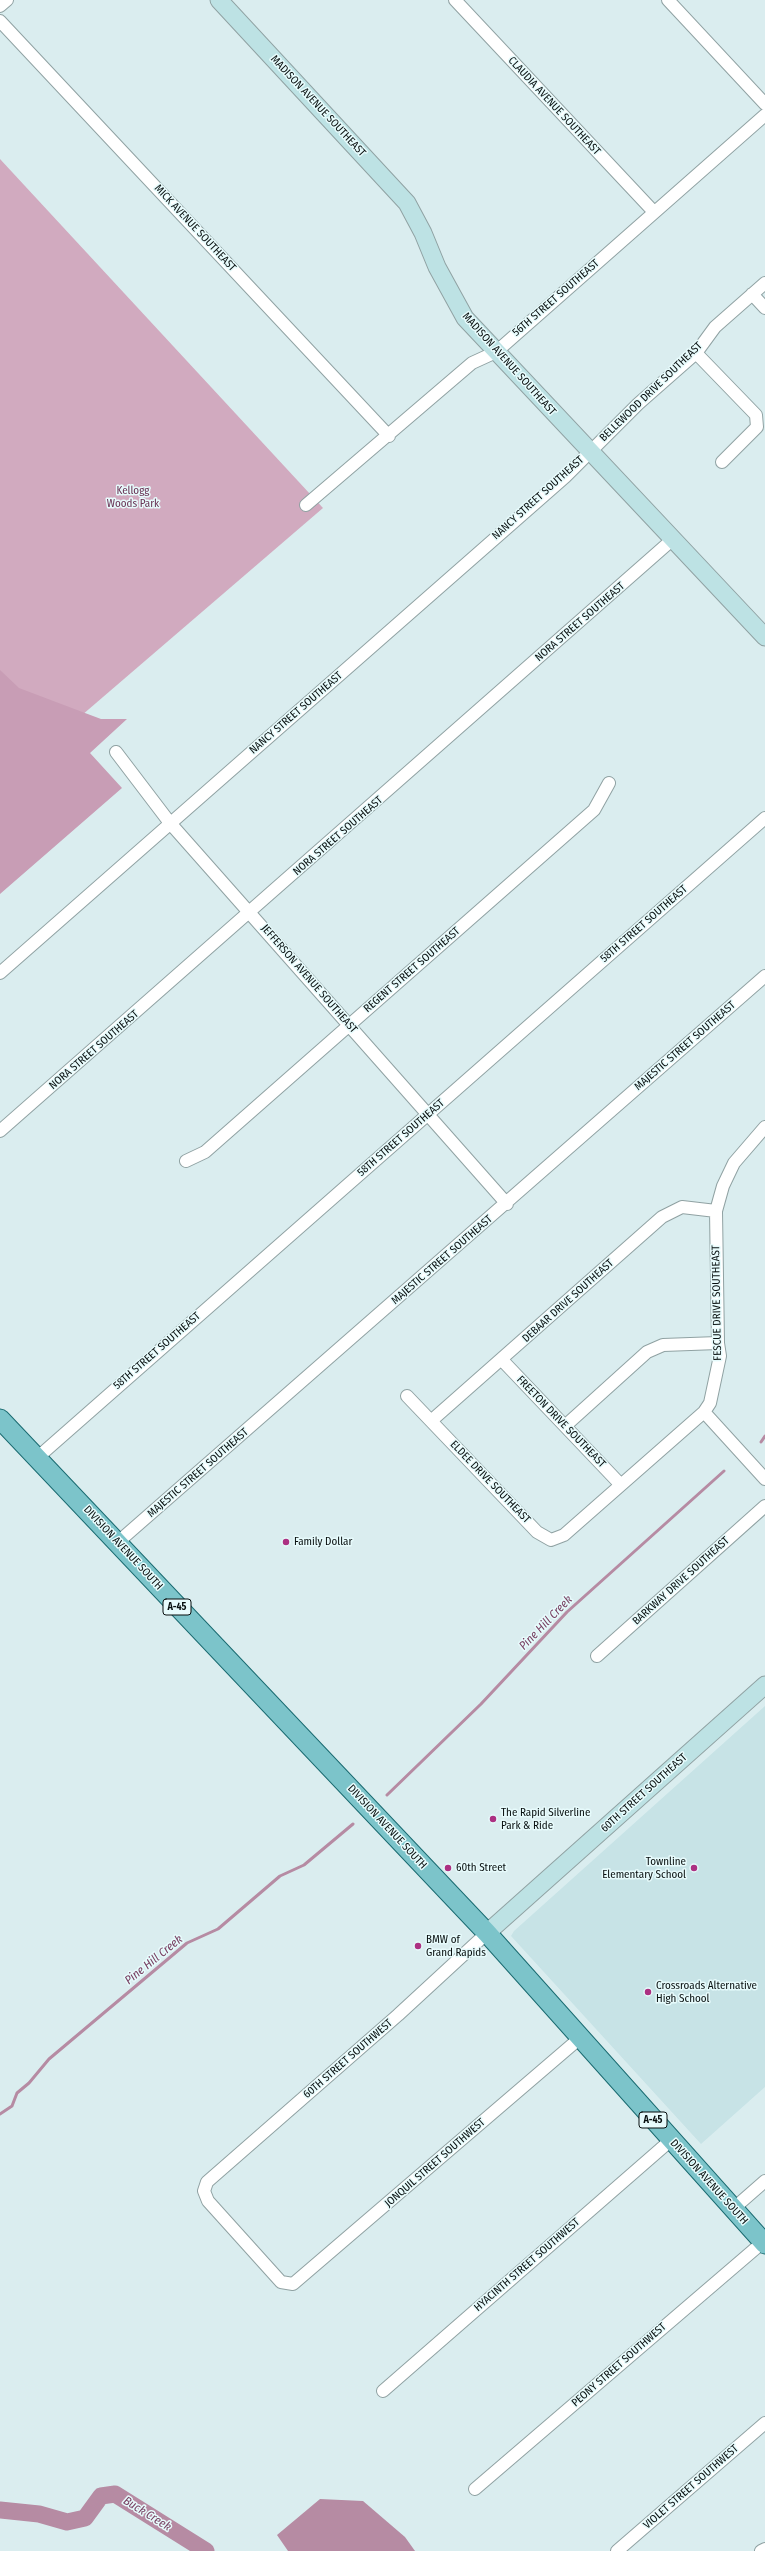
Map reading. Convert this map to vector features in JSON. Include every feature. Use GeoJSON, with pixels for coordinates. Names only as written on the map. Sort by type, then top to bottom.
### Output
{"type":"FeatureCollection","features":[{"type":"Feature","properties":{"kind":"main road","name":"DIVISION AVENUE SOUTH"},"geometry":{"type":"LineString","coordinates":[[0,1419],[487,1933],[764,2243]]}},
{"type":"Feature","properties":{"kind":"street"},"geometry":{"type":"LineString","coordinates":[[0,6],[7,0]]}},
{"type":"Feature","properties":{"kind":"street","name":"MADISON AVENUE SOUTHEAST"},"geometry":{"type":"LineString","coordinates":[[219,0],[407,203],[423,233],[437,267],[465,318],[765,637]]}},
{"type":"Feature","properties":{"kind":"street","name":"CLAUDIA AVENUE SOUTHEAST"},"geometry":{"type":"LineString","coordinates":[[455,0],[654,212]]}},
{"type":"Feature","properties":{"kind":"street"},"geometry":{"type":"LineString","coordinates":[[668,0],[765,104]]}},
{"type":"Feature","properties":{"kind":"street","name":"MICK AVENUE SOUTHEAST"},"geometry":{"type":"LineString","coordinates":[[0,21],[389,436]]}},
{"type":"Feature","properties":{"kind":"street","name":"56TH STREET SOUTHEAST"},"geometry":{"type":"LineString","coordinates":[[306,505],[389,436],[472,363],[496,352],[765,115]]}},
{"type":"Feature","properties":{"kind":"street","name":"BELLEWOOD DRIVE SOUTHEAST"},"geometry":{"type":"LineString","coordinates":[[590,451],[696,352],[715,327],[765,283]]}},
{"type":"Feature","properties":{"kind":"street"},"geometry":{"type":"LineString","coordinates":[[752,294],[765,308]]}},
{"type":"Feature","properties":{"kind":"street"},"geometry":{"type":"LineString","coordinates":[[696,352],[756,415],[757,427],[722,462]]}},
{"type":"Feature","properties":{"kind":"street","name":"NANCY STREET SOUTHEAST"},"geometry":{"type":"LineString","coordinates":[[0,973],[559,482],[590,451]]}},
{"type":"Feature","properties":{"kind":"street","name":"NORA STREET SOUTHEAST"},"geometry":{"type":"LineString","coordinates":[[0,1131],[251,913],[673,539]]}},
{"type":"Feature","properties":{"kind":"street","name":"JEFFERSON AVENUE SOUTHEAST"},"geometry":{"type":"LineString","coordinates":[[116,752],[170,823],[507,1204]]}},
{"type":"Feature","properties":{"kind":"street","name":"REGENT STREET SOUTHEAST"},"geometry":{"type":"LineString","coordinates":[[186,1161],[205,1152],[594,810],[609,783]]}},
{"type":"Feature","properties":{"kind":"street","name":"58TH STREET SOUTHEAST"},"geometry":{"type":"LineString","coordinates":[[37,1458],[765,818]]}},
{"type":"Feature","properties":{"kind":"street","name":"MAJESTIC STREET SOUTHEAST"},"geometry":{"type":"LineString","coordinates":[[117,1543],[507,1204],[765,976]]}},
{"type":"Feature","properties":{"kind":"street","name":"FESCUE DRIVE SOUTHEAST"},"geometry":{"type":"LineString","coordinates":[[551,1540],[564,1535],[620,1484],[704,1412],[710,1403],[718,1374],[720,1356],[718,1343],[716,1211],[723,1186],[734,1163],[765,1127]]}},
{"type":"Feature","properties":{"kind":"street","name":"DEBAAR DRIVE SOUTHEAST"},"geometry":{"type":"LineString","coordinates":[[431,1421],[502,1360],[662,1217],[682,1208],[716,1211]]}},
{"type":"Feature","properties":{"kind":"street"},"geometry":{"type":"LineString","coordinates":[[565,1426],[647,1352],[663,1345],[718,1343]]}},
{"type":"Feature","properties":{"kind":"street","name":"FREETON DRIVE SOUTHEAST"},"geometry":{"type":"LineString","coordinates":[[502,1360],[620,1484]]}},
{"type":"Feature","properties":{"kind":"street","name":"ELDEE DRIVE SOUTHEAST"},"geometry":{"type":"LineString","coordinates":[[406,1396],[537,1532],[551,1540]]}},
{"type":"Feature","properties":{"kind":"street"},"geometry":{"type":"LineString","coordinates":[[704,1412],[765,1479]]}},
{"type":"Feature","properties":{"kind":"street","name":"BARKWAY DRIVE SOUTHEAST"},"geometry":{"type":"LineString","coordinates":[[597,1656],[765,1506]]}},
{"type":"Feature","properties":{"kind":"street","name":"60TH STREET SOUTHEAST"},"geometry":{"type":"LineString","coordinates":[[487,1933],[765,1685]]}},
{"type":"Feature","properties":{"kind":"street","name":"60TH STREET SOUTHWEST"},"geometry":{"type":"LineString","coordinates":[[288,2284],[281,2282],[208,2201],[204,2191],[207,2182],[387,2025],[487,1933]]}},
{"type":"Feature","properties":{"kind":"street","name":"JONQUIL STREET SOUTHWEST"},"geometry":{"type":"LineString","coordinates":[[288,2284],[297,2281],[580,2038]]}},
{"type":"Feature","properties":{"kind":"street","name":"HYACINTH STREET SOUTHWEST"},"geometry":{"type":"LineString","coordinates":[[383,2391],[671,2140]]}},
{"type":"Feature","properties":{"kind":"street"},"geometry":{"type":"LineString","coordinates":[[733,2209],[765,2181]]}},
{"type":"Feature","properties":{"kind":"street","name":"PEONY STREET SOUTHWEST"},"geometry":{"type":"LineString","coordinates":[[475,2489],[764,2243]]}},
{"type":"Feature","properties":{"kind":"street","name":"VIOLET STREET SOUTHWEST"},"geometry":{"type":"LineString","coordinates":[[617,2551],[765,2423]]}},
{"type":"Feature","properties":{"kind":"street"},"geometry":{"type":"LineString","coordinates":[[761,2551],[765,2549]]}},
{"type":"Feature","properties":{"kind":"shaded area"},"geometry":{"type":"Polygon","coordinates":[[[0,670],[19,688],[101,719],[127,719],[90,753],[122,788],[0,894],[0,670]]]}},
{"type":"Feature","properties":{"kind":"shaded area"},"geometry":{"type":"Polygon","coordinates":[[[765,1706],[765,2087],[701,2144],[511,1936],[514,1931],[765,1706]]]}},
{"type":"Feature","properties":{"kind":"shaded area"},"geometry":{"type":"Polygon","coordinates":[[[320,2499],[363,2501],[405,2537],[415,2551],[288,2551],[277,2535],[320,2499]]]}},
{"type":"Feature","properties":{"kind":"green space","name":"Kellogg Woods Park"},"geometry":{"type":"Polygon","coordinates":[[[0,159],[323,508],[46,746],[0,693],[0,159]]]}},
{"type":"Feature","properties":{"kind":"waterway","name":"Pine Hill Creek"},"geometry":{"type":"LineString","coordinates":[[761,1442],[765,1436]]}},
{"type":"Feature","properties":{"kind":"waterway","name":"Pine Hill Creek"},"geometry":{"type":"LineString","coordinates":[[387,1795],[481,1704],[567,1612],[724,1471]]}},
{"type":"Feature","properties":{"kind":"waterway","name":"Pine Hill Creek"},"geometry":{"type":"LineString","coordinates":[[0,2114],[12,2106],[17,2093],[29,2083],[49,2059],[187,1943],[218,1929],[280,1876],[304,1865],[353,1824]]}},
{"type":"Feature","properties":{"kind":"waterway","name":"Buck Creek"},"geometry":{"type":"LineString","coordinates":[[0,2510],[39,2514],[67,2522],[85,2518],[101,2496],[115,2494],[206,2551]]}},
{"type":"Feature","properties":{"kind":"place","name":"Family Dollar"},"geometry":{"type":"Point","coordinates":[286,1542]}},
{"type":"Feature","properties":{"kind":"place","name":"The Rapid Silverline Park & Ride"},"geometry":{"type":"Point","coordinates":[493,1819]}},
{"type":"Feature","properties":{"kind":"place","name":"60th Street"},"geometry":{"type":"Point","coordinates":[448,1868]}},
{"type":"Feature","properties":{"kind":"place","name":"Townline Elementary School"},"geometry":{"type":"Point","coordinates":[694,1868]}},
{"type":"Feature","properties":{"kind":"place","name":"BMW of Grand Rapids"},"geometry":{"type":"Point","coordinates":[418,1946]}},
{"type":"Feature","properties":{"kind":"place","name":"Crossroads Alternative High School"},"geometry":{"type":"Point","coordinates":[648,1992]}}]}
